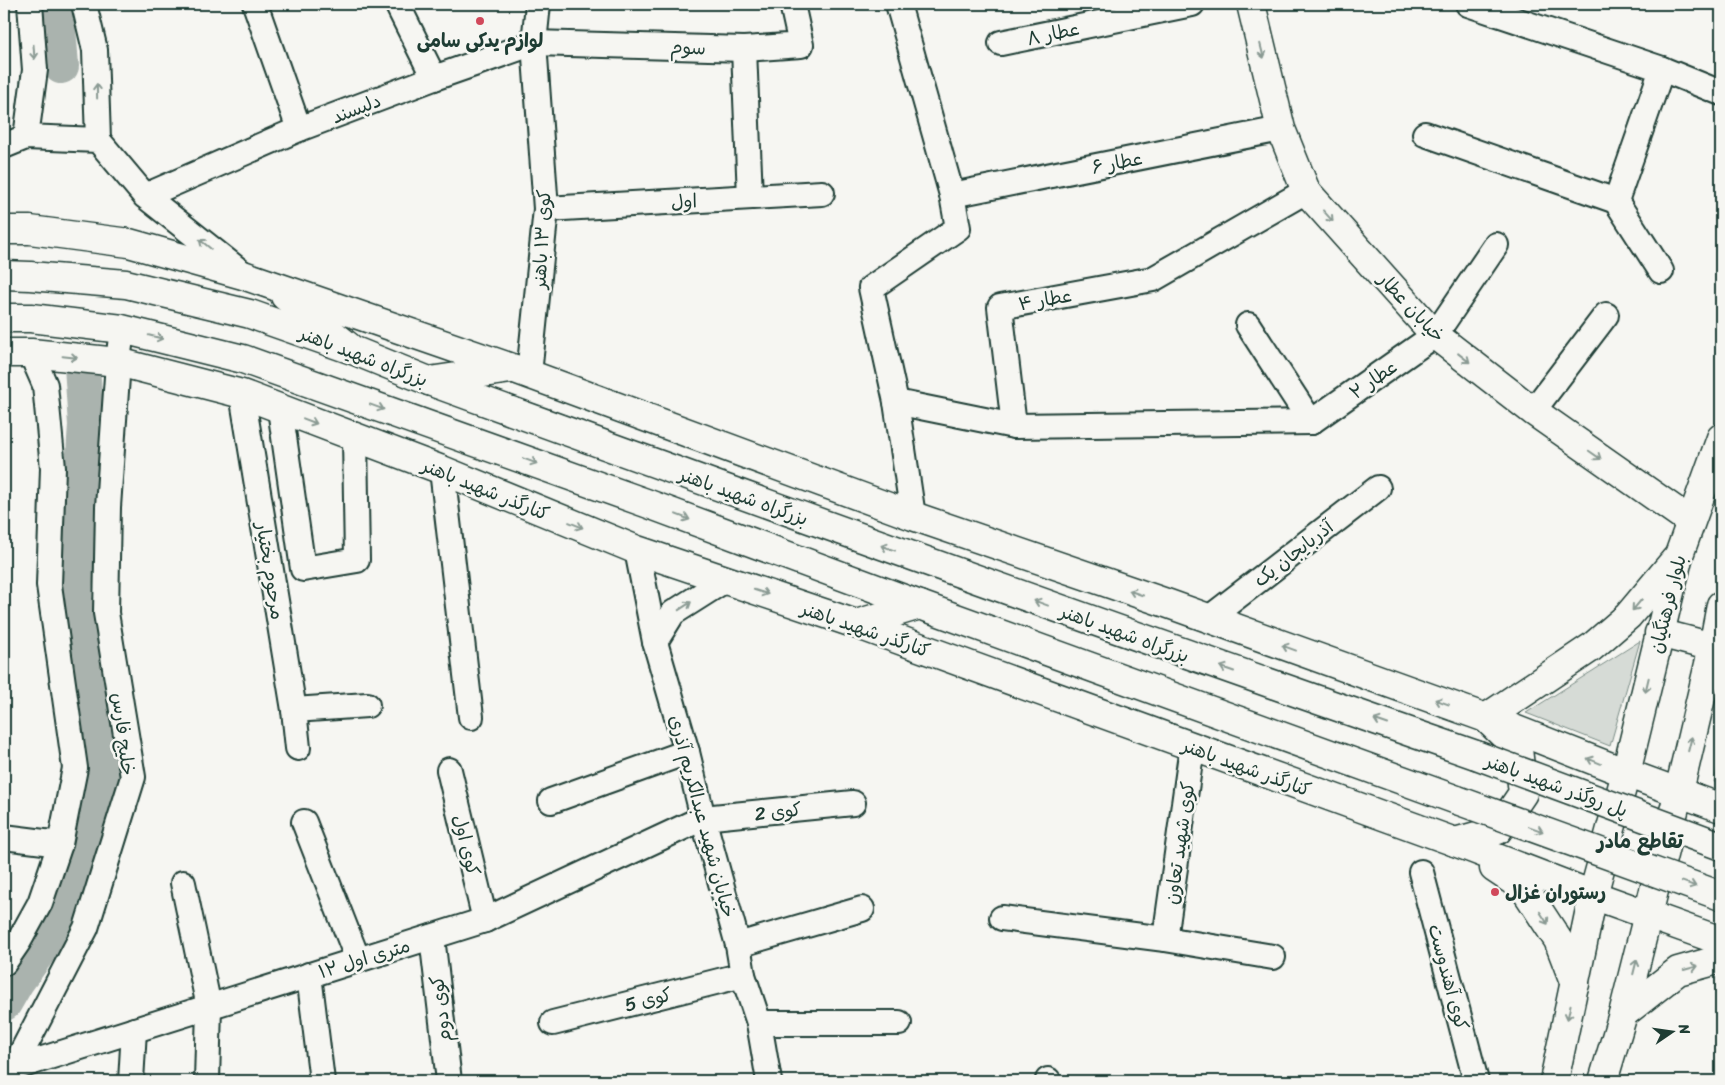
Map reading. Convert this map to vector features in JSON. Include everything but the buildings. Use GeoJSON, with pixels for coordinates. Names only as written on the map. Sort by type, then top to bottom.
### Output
{"type":"FeatureCollection","features":[{"type":"Feature","properties":{"kind":"main road","name":"خیابان عطار"},"geometry":{"type":"LineString","coordinates":[[1251,4],[1281,129],[1306,191],[1435,336],[1533,411],[1690,521]]}},
{"type":"Feature","properties":{"kind":"main road"},"geometry":{"type":"LineString","coordinates":[[4,230],[30,230],[129,243],[255,279],[522,371],[913,516],[1486,718],[1626,774],[1679,791],[1721,808]]}},
{"type":"Feature","properties":{"kind":"main road","name":"بزرگراه شهید باهنر"},"geometry":{"type":"LineString","coordinates":[[4,275],[126,284],[250,314],[355,351],[429,382],[950,570],[1476,755]]}},
{"type":"Feature","properties":{"kind":"main road"},"geometry":{"type":"LineString","coordinates":[[255,279],[355,351]]}},
{"type":"Feature","properties":{"kind":"main road"},"geometry":{"type":"LineString","coordinates":[[4,318],[31,318],[122,329],[243,358],[646,503],[920,605],[1721,896]]}},
{"type":"Feature","properties":{"kind":"main road","name":"کنارگذر شهید باهنر"},"geometry":{"type":"LineString","coordinates":[[4,353],[31,353],[118,362],[242,394],[442,470],[637,550],[856,624],[1721,941]]}},
{"type":"Feature","properties":{"kind":"main road"},"geometry":{"type":"LineString","coordinates":[[429,382],[522,371]]}},
{"type":"Feature","properties":{"kind":"main road","name":"بلوار فرهنگیان"},"geometry":{"type":"LineString","coordinates":[[1554,1081],[1593,895],[1626,774],[1679,555],[1721,438]]}},
{"type":"Feature","properties":{"kind":"main road"},"geometry":{"type":"LineString","coordinates":[[1486,718],[1592,647],[1628,616],[1679,555]]}},
{"type":"Feature","properties":{"kind":"main road"},"geometry":{"type":"LineString","coordinates":[[856,624],[920,605]]}},
{"type":"Feature","properties":{"kind":"main road"},"geometry":{"type":"LineString","coordinates":[[1603,1081],[1623,1014],[1679,791],[1721,608]]}},
{"type":"Feature","properties":{"kind":"main road"},"geometry":{"type":"LineString","coordinates":[[1659,634],[1713,647]]}},
{"type":"Feature","properties":{"kind":"main road"},"geometry":{"type":"LineString","coordinates":[[1455,842],[1498,830],[1523,793],[1518,749],[1486,718]]}},
{"type":"Feature","properties":{"kind":"main road","name":"پل روگذر شهید باهنر"},"geometry":{"type":"LineString","coordinates":[[1476,755],[1721,846]]}},
{"type":"Feature","properties":{"kind":"main road"},"geometry":{"type":"LineString","coordinates":[[1455,842],[1524,888],[1558,940],[1575,984]]}},
{"type":"Feature","properties":{"kind":"main road"},"geometry":{"type":"LineString","coordinates":[[1623,1014],[1678,971],[1721,959]]}},
{"type":"Feature","properties":{"kind":"street"},"geometry":{"type":"LineString","coordinates":[[26,137],[35,70],[30,4]]}},
{"type":"Feature","properties":{"kind":"street"},"geometry":{"type":"LineString","coordinates":[[84,4],[95,50],[98,140],[145,196],[255,279]]}},
{"type":"Feature","properties":{"kind":"street"},"geometry":{"type":"LineString","coordinates":[[255,4],[299,129]]}},
{"type":"Feature","properties":{"kind":"street"},"geometry":{"type":"LineString","coordinates":[[397,4],[434,78]]}},
{"type":"Feature","properties":{"kind":"street"},"geometry":{"type":"LineString","coordinates":[[534,43],[538,4]]}},
{"type":"Feature","properties":{"kind":"street","name":"سوم"},"geometry":{"type":"LineString","coordinates":[[534,43],[744,49],[801,45],[792,4]]}},
{"type":"Feature","properties":{"kind":"street"},"geometry":{"type":"LineString","coordinates":[[898,4],[952,195],[958,228],[872,288],[896,402],[913,516]]}},
{"type":"Feature","properties":{"kind":"street"},"geometry":{"type":"LineString","coordinates":[[1468,4],[1662,70],[1721,93]]}},
{"type":"Feature","properties":{"kind":"street","name":"عطار ۸"},"geometry":{"type":"LineString","coordinates":[[1002,43],[1185,5]]}},
{"type":"Feature","properties":{"kind":"street","name":"دلپسند"},"geometry":{"type":"LineString","coordinates":[[145,196],[299,129],[534,43]]}},
{"type":"Feature","properties":{"kind":"street","name":"کوی ۱۳ باهنر"},"geometry":{"type":"LineString","coordinates":[[522,371],[546,209],[534,43]]}},
{"type":"Feature","properties":{"kind":"street"},"geometry":{"type":"LineString","coordinates":[[744,49],[750,197]]}},
{"type":"Feature","properties":{"kind":"street"},"geometry":{"type":"LineString","coordinates":[[1616,201],[1662,70]]}},
{"type":"Feature","properties":{"kind":"street","name":"عطار ۶"},"geometry":{"type":"LineString","coordinates":[[952,195],[1281,129]]}},
{"type":"Feature","properties":{"kind":"street"},"geometry":{"type":"LineString","coordinates":[[1425,134],[1616,201],[1661,271]]}},
{"type":"Feature","properties":{"kind":"street"},"geometry":{"type":"LineString","coordinates":[[4,146],[26,137],[98,140]]}},
{"type":"Feature","properties":{"kind":"street","name":"عطار ۴"},"geometry":{"type":"LineString","coordinates":[[1014,426],[1000,307],[1153,279],[1306,191]]}},
{"type":"Feature","properties":{"kind":"street","name":"اول"},"geometry":{"type":"LineString","coordinates":[[546,209],[822,193]]}},
{"type":"Feature","properties":{"kind":"street"},"geometry":{"type":"LineString","coordinates":[[1435,336],[1496,245]]}},
{"type":"Feature","properties":{"kind":"street"},"geometry":{"type":"LineString","coordinates":[[1533,411],[1606,314]]}},
{"type":"Feature","properties":{"kind":"street"},"geometry":{"type":"LineString","coordinates":[[1248,325],[1312,422]]}},
{"type":"Feature","properties":{"kind":"street","name":"خلیج فارس"},"geometry":{"type":"LineString","coordinates":[[10,1075],[86,928],[132,777],[106,614],[108,506],[122,329]]}},
{"type":"Feature","properties":{"kind":"street","name":"عطار ۲"},"geometry":{"type":"LineString","coordinates":[[1312,422],[1435,336]]}},
{"type":"Feature","properties":{"kind":"street"},"geometry":{"type":"LineString","coordinates":[[4,963],[11,940],[40,903],[60,844],[75,768],[49,585],[53,468],[45,385],[31,353]]}},
{"type":"Feature","properties":{"kind":"street","name":"مرحوم بختیار"},"geometry":{"type":"LineString","coordinates":[[242,394],[294,710],[298,748]]}},
{"type":"Feature","properties":{"kind":"street"},"geometry":{"type":"LineString","coordinates":[[896,402],[1014,426],[1312,422]]}},
{"type":"Feature","properties":{"kind":"street"},"geometry":{"type":"LineString","coordinates":[[280,408],[303,569],[357,560],[356,438]]}},
{"type":"Feature","properties":{"kind":"street"},"geometry":{"type":"LineString","coordinates":[[442,470],[471,716]]}},
{"type":"Feature","properties":{"kind":"street","name":"آذربایجان یک"},"geometry":{"type":"LineString","coordinates":[[1208,619],[1378,488]]}},
{"type":"Feature","properties":{"kind":"street","name":"خیابان شهید عبدالکریم آذری"},"geometry":{"type":"LineString","coordinates":[[637,550],[655,642],[687,752],[738,945],[744,975],[759,1023],[769,1081]]}},
{"type":"Feature","properties":{"kind":"street"},"geometry":{"type":"LineString","coordinates":[[655,642],[673,613],[725,580]]}},
{"type":"Feature","properties":{"kind":"street"},"geometry":{"type":"LineString","coordinates":[[294,710],[367,705]]}},
{"type":"Feature","properties":{"kind":"street","name":"کوی شهید تعاون"},"geometry":{"type":"LineString","coordinates":[[1165,939],[1192,747]]}},
{"type":"Feature","properties":{"kind":"street"},"geometry":{"type":"LineString","coordinates":[[551,801],[687,752]]}},
{"type":"Feature","properties":{"kind":"street","name":"کوی اول"},"geometry":{"type":"LineString","coordinates":[[448,770],[485,920]]}},
{"type":"Feature","properties":{"kind":"street","name":"کوی 2"},"geometry":{"type":"LineString","coordinates":[[703,818],[853,803]]}},
{"type":"Feature","properties":{"kind":"street","name":"۱۲ متری اول"},"geometry":{"type":"LineString","coordinates":[[10,1075],[134,1030],[485,920],[703,818]]}},
{"type":"Feature","properties":{"kind":"street"},"geometry":{"type":"LineString","coordinates":[[304,822],[358,960]]}},
{"type":"Feature","properties":{"kind":"street"},"geometry":{"type":"LineString","coordinates":[[4,837],[60,844]]}},
{"type":"Feature","properties":{"kind":"street","name":"کوی آهندوست"},"geometry":{"type":"LineString","coordinates":[[1421,872],[1476,1081]]}},
{"type":"Feature","properties":{"kind":"street"},"geometry":{"type":"LineString","coordinates":[[183,883],[209,1007],[207,1081]]}},
{"type":"Feature","properties":{"kind":"street"},"geometry":{"type":"LineString","coordinates":[[738,945],[862,909]]}},
{"type":"Feature","properties":{"kind":"street"},"geometry":{"type":"LineString","coordinates":[[1002,918],[1165,939],[1273,957]]}},
{"type":"Feature","properties":{"kind":"street","name":"کوی دوم"},"geometry":{"type":"LineString","coordinates":[[432,937],[449,1081]]}},
{"type":"Feature","properties":{"kind":"street","name":"کوی 5"},"geometry":{"type":"LineString","coordinates":[[553,1023],[744,975]]}},
{"type":"Feature","properties":{"kind":"street"},"geometry":{"type":"LineString","coordinates":[[309,976],[322,1081]]}},
{"type":"Feature","properties":{"kind":"street"},"geometry":{"type":"LineString","coordinates":[[759,1023],[899,1023]]}},
{"type":"Feature","properties":{"kind":"street"},"geometry":{"type":"LineString","coordinates":[[131,1081],[134,1030]]}},
{"type":"Feature","properties":{"kind":"shaded area"},"geometry":{"type":"Polygon","coordinates":[[[1640,641],[1610,746],[1526,713],[1640,641]]]}},
{"type":"Feature","properties":{"kind":"shaded area"},"geometry":{"type":"Polygon","coordinates":[[[1721,752],[1721,785],[1714,782],[1721,752]]]}},
{"type":"Feature","properties":{"kind":"waterway"},"geometry":{"type":"LineString","coordinates":[[56,4],[61,66]]}},
{"type":"Feature","properties":{"kind":"waterway"},"geometry":{"type":"LineString","coordinates":[[4,1003],[16,982],[61,920],[103,766],[74,597],[86,425],[82,366]]}},
{"type":"Feature","properties":{"kind":"place","name":"لوازم یدکی سامی"},"geometry":{"type":"Point","coordinates":[480,21]}},
{"type":"Feature","properties":{"kind":"place","name":"رستوران غزال"},"geometry":{"type":"Point","coordinates":[1495,892]}},
{"type":"Feature","properties":{"kind":"district","name":"تقاطع مادر"},"geometry":{"type":"Point","coordinates":[1640,841]}}]}
